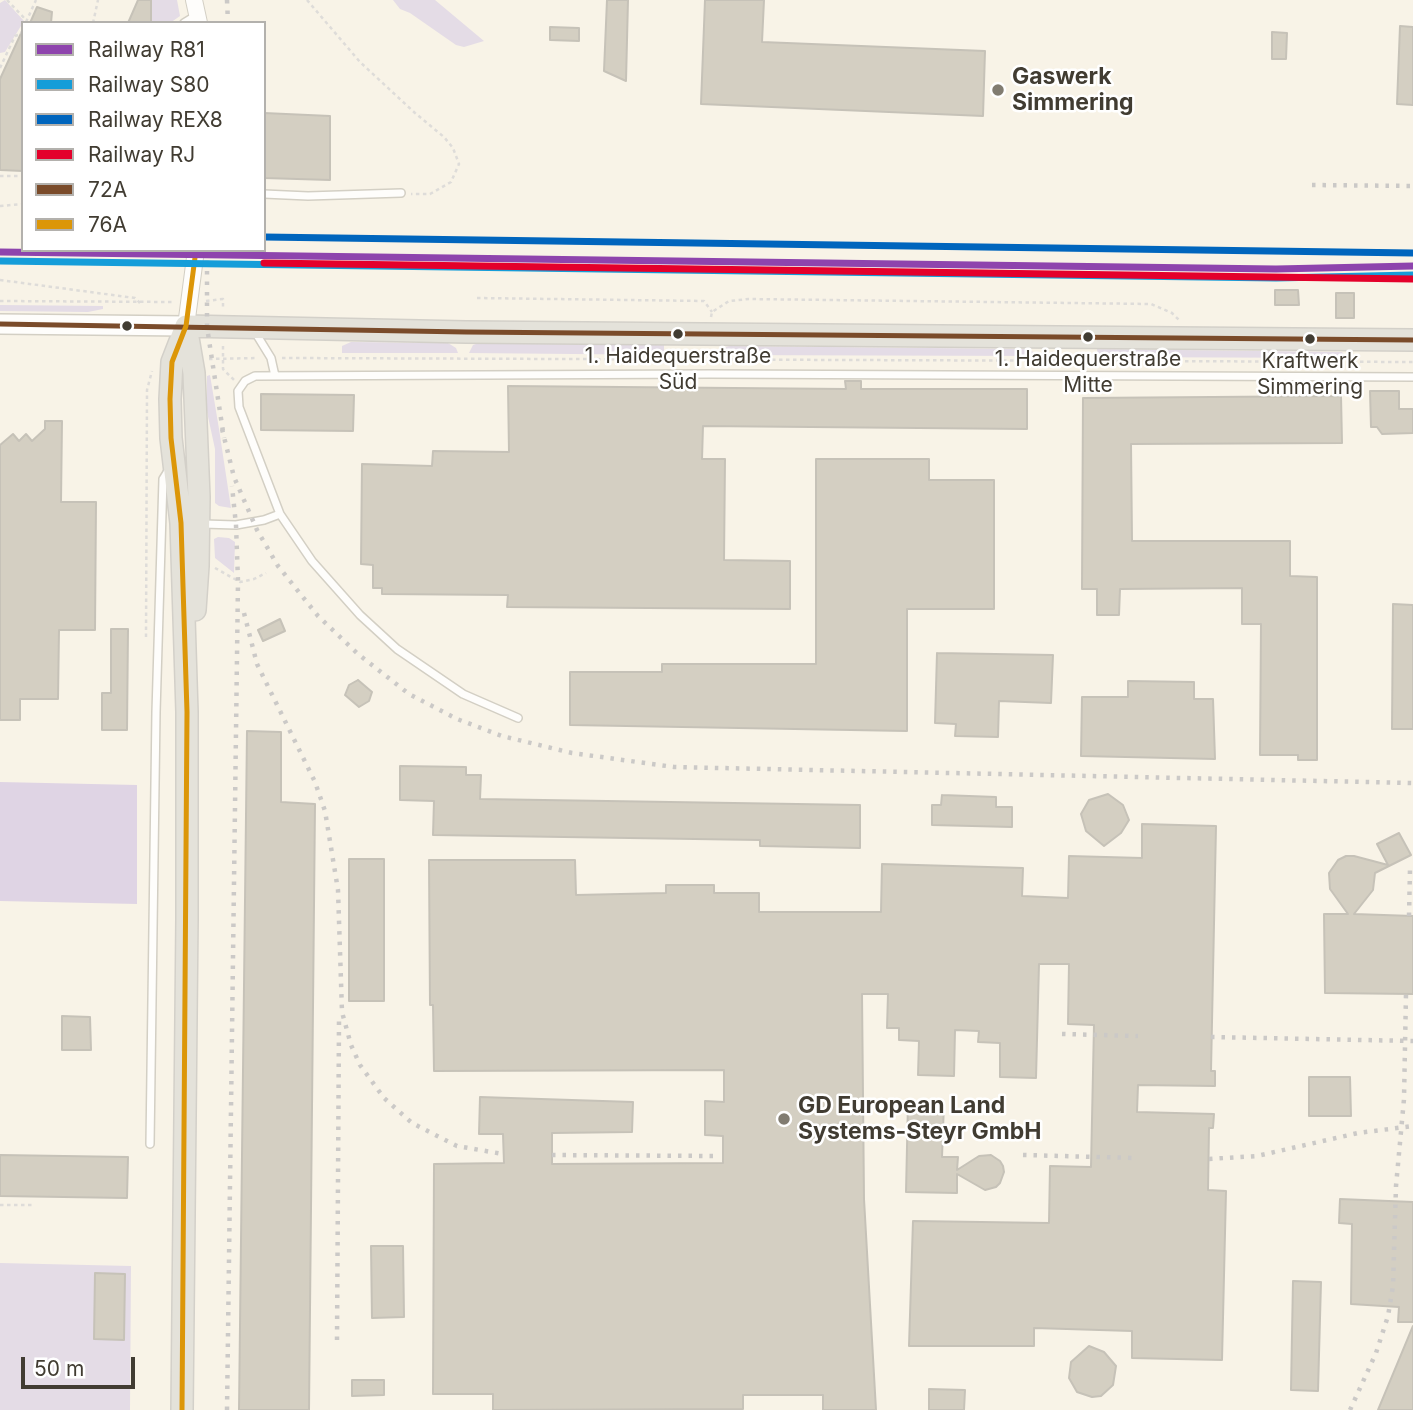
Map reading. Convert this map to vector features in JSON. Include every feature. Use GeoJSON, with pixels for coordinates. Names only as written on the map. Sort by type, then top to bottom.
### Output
{"type":"FeatureCollection","features":[{"type":"Feature","properties":{"kind":"main road"},"geometry":{"type":"LineString","coordinates":[[0,324],[254,329],[1413,340]]}},
{"type":"Feature","properties":{"kind":"main road"},"geometry":{"type":"LineString","coordinates":[[186,326],[173,362],[170,399],[173,461],[190,524]]}},
{"type":"Feature","properties":{"kind":"main road"},"geometry":{"type":"LineString","coordinates":[[182,1410],[187,712],[194,373],[186,326]]}},
{"type":"Feature","properties":{"kind":"street"},"geometry":{"type":"LineString","coordinates":[[186,326],[196,252]]}},
{"type":"Feature","properties":{"kind":"lane"},"geometry":{"type":"LineString","coordinates":[[266,194],[308,196],[401,193]]}},
{"type":"Feature","properties":{"kind":"lane"},"geometry":{"type":"LineString","coordinates":[[254,329],[271,358],[275,376]]}},
{"type":"Feature","properties":{"kind":"lane"},"geometry":{"type":"LineString","coordinates":[[518,718],[463,694],[397,649],[360,615],[312,561],[280,514],[239,407],[238,391],[245,381],[255,376],[629,374],[1413,377]]}},
{"type":"Feature","properties":{"kind":"lane"},"geometry":{"type":"LineString","coordinates":[[150,1144],[156,712],[163,479],[173,461]]}},
{"type":"Feature","properties":{"kind":"lane"},"geometry":{"type":"LineString","coordinates":[[190,524],[236,525],[280,514]]}},
{"type":"Feature","properties":{"kind":"path"},"geometry":{"type":"LineString","coordinates":[[7,0],[25,21]]}},
{"type":"Feature","properties":{"kind":"path"},"geometry":{"type":"LineString","coordinates":[[26,21],[36,0]]}},
{"type":"Feature","properties":{"kind":"path"},"geometry":{"type":"LineString","coordinates":[[93,21],[98,0]]}},
{"type":"Feature","properties":{"kind":"path"},"geometry":{"type":"LineString","coordinates":[[307,0],[360,62],[444,136],[453,148],[458,164],[451,182],[430,194],[401,193]]}},
{"type":"Feature","properties":{"kind":"path"},"geometry":{"type":"LineString","coordinates":[[0,68],[15,36],[21,34]]}},
{"type":"Feature","properties":{"kind":"path"},"geometry":{"type":"LineString","coordinates":[[0,176],[21,176]]}},
{"type":"Feature","properties":{"kind":"path"},"geometry":{"type":"LineString","coordinates":[[0,206],[21,204]]}},
{"type":"Feature","properties":{"kind":"path"},"geometry":{"type":"LineString","coordinates":[[0,280],[135,299],[139,303]]}},
{"type":"Feature","properties":{"kind":"path"},"geometry":{"type":"LineString","coordinates":[[206,301],[223,299],[223,312]]}},
{"type":"Feature","properties":{"kind":"path"},"geometry":{"type":"LineString","coordinates":[[477,299],[704,301],[712,312],[709,334]]}},
{"type":"Feature","properties":{"kind":"path"},"geometry":{"type":"LineString","coordinates":[[712,312],[729,301],[749,299],[1151,304],[1172,313],[1197,338]]}},
{"type":"Feature","properties":{"kind":"path"},"geometry":{"type":"LineString","coordinates":[[0,301],[160,303]]}},
{"type":"Feature","properties":{"kind":"path"},"geometry":{"type":"LineString","coordinates":[[223,340],[223,369],[240,387]]}},
{"type":"Feature","properties":{"kind":"path"},"geometry":{"type":"LineString","coordinates":[[210,359],[1413,362]]}},
{"type":"Feature","properties":{"kind":"path"},"geometry":{"type":"LineString","coordinates":[[146,645],[147,390],[155,363]]}},
{"type":"Feature","properties":{"kind":"path"},"geometry":{"type":"LineString","coordinates":[[212,566],[240,582],[266,573]]}},
{"type":"Feature","properties":{"kind":"path"},"geometry":{"type":"LineString","coordinates":[[0,1205],[34,1205]]}},
{"type":"Feature","properties":{"kind":"shaded area"},"geometry":{"type":"Polygon","coordinates":[[[5,0],[24,21],[21,21],[21,26],[5,52],[0,53],[0,3],[5,0]]]}},
{"type":"Feature","properties":{"kind":"shaded area"},"geometry":{"type":"Polygon","coordinates":[[[151,0],[177,0],[180,16],[173,21],[151,21],[151,0]]]}},
{"type":"Feature","properties":{"kind":"shaded area"},"geometry":{"type":"Polygon","coordinates":[[[393,0],[435,0],[484,41],[464,47],[456,45],[400,9],[393,0]]]}},
{"type":"Feature","properties":{"kind":"shaded area"},"geometry":{"type":"Polygon","coordinates":[[[0,305],[103,306],[103,309],[88,312],[0,311],[0,305]]]}},
{"type":"Feature","properties":{"kind":"shaded area"},"geometry":{"type":"Polygon","coordinates":[[[351,342],[448,343],[456,348],[458,353],[342,353],[342,346],[351,342]]]}},
{"type":"Feature","properties":{"kind":"shaded area"},"geometry":{"type":"Polygon","coordinates":[[[473,345],[664,345],[664,351],[678,351],[678,355],[469,353],[473,345]]]}},
{"type":"Feature","properties":{"kind":"shaded area"},"geometry":{"type":"Polygon","coordinates":[[[722,348],[1028,349],[1040,356],[716,355],[722,348]]]}},
{"type":"Feature","properties":{"kind":"shaded area"},"geometry":{"type":"Polygon","coordinates":[[[1097,349],[1342,352],[1347,358],[1098,357],[1097,349]]]}},
{"type":"Feature","properties":{"kind":"shaded area"},"geometry":{"type":"Polygon","coordinates":[[[210,375],[231,508],[215,503],[215,449],[207,412],[207,376],[210,375]]]}},
{"type":"Feature","properties":{"kind":"shaded area"},"geometry":{"type":"Polygon","coordinates":[[[229,538],[235,542],[234,573],[215,558],[214,539],[229,538]]]}},
{"type":"Feature","properties":{"kind":"shaded area"},"geometry":{"type":"Polygon","coordinates":[[[0,782],[137,785],[137,904],[0,901],[0,782]]]}},
{"type":"Feature","properties":{"kind":"shaded area"},"geometry":{"type":"Polygon","coordinates":[[[0,1263],[131,1266],[130,1410],[0,1410],[0,1263]]]}},
{"type":"Feature","properties":{"kind":"building"},"geometry":{"type":"Polygon","coordinates":[[[138,0],[151,0],[151,21],[129,21],[138,0]]]}},
{"type":"Feature","properties":{"kind":"building"},"geometry":{"type":"Polygon","coordinates":[[[607,0],[628,0],[626,81],[604,71],[607,0]]]}},
{"type":"Feature","properties":{"kind":"building"},"geometry":{"type":"Polygon","coordinates":[[[705,0],[764,0],[762,42],[985,51],[983,116],[701,104],[705,0]]]}},
{"type":"Feature","properties":{"kind":"building"},"geometry":{"type":"Polygon","coordinates":[[[37,7],[52,12],[51,21],[31,21],[37,7]]]}},
{"type":"Feature","properties":{"kind":"building"},"geometry":{"type":"Polygon","coordinates":[[[1400,26],[1413,27],[1413,105],[1397,104],[1400,26]]]}},
{"type":"Feature","properties":{"kind":"building"},"geometry":{"type":"Polygon","coordinates":[[[550,27],[579,28],[579,41],[550,40],[550,27]]]}},
{"type":"Feature","properties":{"kind":"building"},"geometry":{"type":"Polygon","coordinates":[[[1272,32],[1287,33],[1286,59],[1272,59],[1272,32]]]}},
{"type":"Feature","properties":{"kind":"building"},"geometry":{"type":"Polygon","coordinates":[[[21,33],[21,171],[0,170],[0,79],[21,33]]]}},
{"type":"Feature","properties":{"kind":"building"},"geometry":{"type":"Polygon","coordinates":[[[266,113],[330,116],[330,180],[266,178],[266,113]]]}},
{"type":"Feature","properties":{"kind":"building"},"geometry":{"type":"Polygon","coordinates":[[[1275,290],[1298,290],[1299,305],[1275,305],[1275,290]]]}},
{"type":"Feature","properties":{"kind":"building"},"geometry":{"type":"Polygon","coordinates":[[[1336,293],[1354,293],[1354,318],[1336,318],[1336,293]]]}},
{"type":"Feature","properties":{"kind":"building"},"geometry":{"type":"Polygon","coordinates":[[[845,381],[861,381],[861,389],[1027,389],[1027,429],[703,426],[702,459],[725,459],[724,560],[790,561],[790,609],[507,607],[508,595],[382,594],[382,588],[373,588],[373,565],[361,564],[362,464],[432,466],[433,451],[509,452],[508,386],[846,389],[845,381]]]}},
{"type":"Feature","properties":{"kind":"building"},"geometry":{"type":"Polygon","coordinates":[[[1370,391],[1399,391],[1399,409],[1413,409],[1413,433],[1382,434],[1377,427],[1371,427],[1370,391]]]}},
{"type":"Feature","properties":{"kind":"building"},"geometry":{"type":"Polygon","coordinates":[[[261,394],[354,395],[353,431],[261,430],[261,394]]]}},
{"type":"Feature","properties":{"kind":"building"},"geometry":{"type":"Polygon","coordinates":[[[1341,396],[1342,443],[1131,444],[1132,541],[1290,541],[1290,576],[1317,577],[1317,760],[1298,760],[1298,755],[1260,755],[1261,624],[1242,624],[1242,588],[1120,589],[1119,615],[1097,615],[1097,589],[1082,589],[1083,398],[1341,396]]]}},
{"type":"Feature","properties":{"kind":"building"},"geometry":{"type":"Polygon","coordinates":[[[45,421],[62,421],[61,502],[96,502],[95,630],[59,630],[58,699],[20,699],[20,720],[0,720],[0,445],[13,434],[19,441],[26,434],[32,441],[45,429],[45,421]]]}},
{"type":"Feature","properties":{"kind":"building"},"geometry":{"type":"Polygon","coordinates":[[[816,459],[929,459],[929,480],[994,480],[994,609],[907,609],[907,731],[570,725],[570,672],[662,672],[662,664],[816,664],[816,459]]]}},
{"type":"Feature","properties":{"kind":"building"},"geometry":{"type":"Polygon","coordinates":[[[1393,604],[1413,605],[1413,729],[1392,729],[1393,604]]]}},
{"type":"Feature","properties":{"kind":"building"},"geometry":{"type":"Polygon","coordinates":[[[280,619],[285,631],[263,641],[258,630],[280,619]]]}},
{"type":"Feature","properties":{"kind":"building"},"geometry":{"type":"Polygon","coordinates":[[[111,629],[128,629],[127,730],[102,730],[102,693],[111,693],[111,629]]]}},
{"type":"Feature","properties":{"kind":"building"},"geometry":{"type":"Polygon","coordinates":[[[937,653],[1053,655],[1051,703],[999,701],[998,737],[955,736],[956,724],[935,723],[937,653]]]}},
{"type":"Feature","properties":{"kind":"building"},"geometry":{"type":"Polygon","coordinates":[[[358,680],[372,692],[369,701],[359,707],[345,695],[349,685],[358,680]]]}},
{"type":"Feature","properties":{"kind":"building"},"geometry":{"type":"Polygon","coordinates":[[[1128,681],[1194,682],[1194,699],[1213,699],[1215,759],[1081,756],[1082,697],[1128,697],[1128,681]]]}},
{"type":"Feature","properties":{"kind":"building"},"geometry":{"type":"Polygon","coordinates":[[[247,731],[281,732],[281,802],[315,804],[309,1410],[239,1410],[247,731]]]}},
{"type":"Feature","properties":{"kind":"building"},"geometry":{"type":"Polygon","coordinates":[[[400,766],[466,767],[466,775],[481,775],[480,799],[860,805],[860,848],[760,846],[760,840],[433,835],[434,801],[400,800],[400,766]]]}},
{"type":"Feature","properties":{"kind":"building"},"geometry":{"type":"Polygon","coordinates":[[[1108,794],[1123,805],[1129,820],[1121,833],[1104,846],[1086,831],[1081,814],[1089,800],[1108,794]]]}},
{"type":"Feature","properties":{"kind":"building"},"geometry":{"type":"Polygon","coordinates":[[[942,795],[996,797],[996,807],[1012,807],[1012,827],[932,825],[932,805],[941,805],[942,795]]]}},
{"type":"Feature","properties":{"kind":"building","name":"GD European Land Systems-Steyr GmbH"},"geometry":{"type":"Polygon","coordinates":[[[1142,824],[1216,826],[1211,1071],[1215,1071],[1215,1086],[1138,1085],[1137,1112],[1214,1114],[1213,1128],[1209,1128],[1208,1190],[1226,1191],[1222,1360],[1132,1358],[1132,1331],[1034,1328],[1034,1346],[909,1346],[913,1221],[1049,1223],[1050,1166],[1091,1167],[1094,1025],[1068,1024],[1069,964],[1039,964],[1036,1078],[1000,1077],[1000,1043],[978,1042],[979,1031],[955,1030],[954,1076],[918,1075],[919,1041],[899,1040],[899,1028],[887,1028],[888,994],[862,994],[864,1199],[876,1410],[823,1410],[823,1395],[743,1395],[743,1409],[493,1410],[493,1394],[433,1394],[434,1164],[504,1163],[503,1134],[479,1134],[480,1097],[633,1102],[632,1132],[552,1133],[552,1164],[723,1163],[723,1136],[705,1135],[705,1101],[724,1102],[724,1070],[434,1071],[433,1005],[430,1005],[429,860],[575,860],[576,895],[666,893],[666,885],[714,885],[714,893],[759,893],[759,912],[881,912],[882,864],[1023,868],[1022,896],[1068,898],[1069,856],[1142,858],[1142,824]]]}},
{"type":"Feature","properties":{"kind":"building"},"geometry":{"type":"Polygon","coordinates":[[[1399,833],[1411,855],[1375,873],[1373,890],[1354,914],[1413,916],[1413,994],[1325,993],[1324,914],[1348,914],[1330,889],[1329,873],[1338,860],[1346,856],[1388,865],[1377,844],[1399,833]]]}},
{"type":"Feature","properties":{"kind":"building"},"geometry":{"type":"Polygon","coordinates":[[[349,859],[384,859],[384,1001],[349,1001],[349,859]]]}},
{"type":"Feature","properties":{"kind":"building"},"geometry":{"type":"Polygon","coordinates":[[[62,1016],[90,1017],[91,1050],[62,1050],[62,1016]]]}},
{"type":"Feature","properties":{"kind":"building"},"geometry":{"type":"Polygon","coordinates":[[[1309,1077],[1350,1077],[1351,1116],[1309,1116],[1309,1077]]]}},
{"type":"Feature","properties":{"kind":"building"},"geometry":{"type":"Polygon","coordinates":[[[908,1102],[944,1103],[942,1157],[958,1157],[957,1170],[979,1156],[991,1155],[1003,1166],[1000,1183],[985,1190],[957,1174],[957,1193],[906,1192],[908,1102]]]}},
{"type":"Feature","properties":{"kind":"building"},"geometry":{"type":"Polygon","coordinates":[[[0,1155],[128,1157],[127,1198],[0,1196],[0,1155]]]}},
{"type":"Feature","properties":{"kind":"building"},"geometry":{"type":"Polygon","coordinates":[[[1340,1199],[1413,1202],[1413,1322],[1398,1322],[1399,1307],[1351,1304],[1352,1224],[1339,1223],[1340,1199]]]}},
{"type":"Feature","properties":{"kind":"building"},"geometry":{"type":"Polygon","coordinates":[[[371,1246],[403,1246],[404,1317],[372,1318],[371,1246]]]}},
{"type":"Feature","properties":{"kind":"building"},"geometry":{"type":"Polygon","coordinates":[[[95,1273],[125,1274],[124,1340],[94,1339],[95,1273]]]}},
{"type":"Feature","properties":{"kind":"building"},"geometry":{"type":"Polygon","coordinates":[[[1293,1281],[1321,1282],[1318,1391],[1291,1390],[1293,1281]]]}},
{"type":"Feature","properties":{"kind":"building"},"geometry":{"type":"Polygon","coordinates":[[[1413,1326],[1413,1410],[1378,1410],[1413,1326]]]}},
{"type":"Feature","properties":{"kind":"building"},"geometry":{"type":"Polygon","coordinates":[[[1089,1346],[1104,1352],[1116,1366],[1113,1385],[1101,1396],[1092,1397],[1077,1392],[1069,1378],[1071,1362],[1089,1346]]]}},
{"type":"Feature","properties":{"kind":"building"},"geometry":{"type":"Polygon","coordinates":[[[352,1380],[384,1380],[384,1395],[352,1396],[352,1380]]]}},
{"type":"Feature","properties":{"kind":"building"},"geometry":{"type":"Polygon","coordinates":[[[929,1389],[965,1390],[964,1410],[929,1410],[929,1389]]]}},
{"type":"Feature","properties":{"kind":"railway"},"geometry":{"type":"LineString","coordinates":[[227,0],[228,21]]}},
{"type":"Feature","properties":{"kind":"railway"},"geometry":{"type":"LineString","coordinates":[[1312,185],[1413,186]]}},
{"type":"Feature","properties":{"kind":"railway"},"geometry":{"type":"LineString","coordinates":[[207,252],[207,327],[224,438]]}},
{"type":"Feature","properties":{"kind":"railway"},"geometry":{"type":"LineString","coordinates":[[222,429],[234,477],[257,530],[278,566],[318,616],[358,654],[409,694],[457,719],[502,736],[572,753],[674,767],[1413,783]]}},
{"type":"Feature","properties":{"kind":"railway"},"geometry":{"type":"LineString","coordinates":[[227,1410],[238,581],[232,486]]}},
{"type":"Feature","properties":{"kind":"railway"},"geometry":{"type":"LineString","coordinates":[[244,613],[257,664],[315,782],[325,811],[338,890],[342,1012],[360,1065],[384,1098],[412,1123],[457,1146],[503,1154]]}},
{"type":"Feature","properties":{"kind":"railway"},"geometry":{"type":"LineString","coordinates":[[1409,916],[1410,869]]}},
{"type":"Feature","properties":{"kind":"railway"},"geometry":{"type":"LineString","coordinates":[[1350,1410],[1376,1353],[1388,1316],[1393,1286],[1396,1186],[1404,1099],[1406,994]]}},
{"type":"Feature","properties":{"kind":"railway"},"geometry":{"type":"LineString","coordinates":[[337,1340],[339,1021]]}},
{"type":"Feature","properties":{"kind":"railway"},"geometry":{"type":"LineString","coordinates":[[1062,1034],[1138,1036]]}},
{"type":"Feature","properties":{"kind":"railway"},"geometry":{"type":"LineString","coordinates":[[1211,1037],[1413,1041]]}},
{"type":"Feature","properties":{"kind":"railway"},"geometry":{"type":"LineString","coordinates":[[1209,1159],[1257,1156],[1358,1133],[1413,1126]]}},
{"type":"Feature","properties":{"kind":"railway"},"geometry":{"type":"LineString","coordinates":[[552,1155],[719,1156]]}},
{"type":"Feature","properties":{"kind":"railway"},"geometry":{"type":"LineString","coordinates":[[1023,1155],[1136,1158]]}},
{"type":"Feature","properties":{"kind":"rail line","name":"REX8"},"geometry":{"type":"LineString","coordinates":[[266,237],[1413,253]]}},
{"type":"Feature","properties":{"kind":"rail line","name":"R81"},"geometry":{"type":"LineString","coordinates":[[0,252],[1276,269],[1413,266]]}},
{"type":"Feature","properties":{"kind":"rail line","name":"S80"},"geometry":{"type":"LineString","coordinates":[[0,261],[1276,278],[1413,275]]}},
{"type":"Feature","properties":{"kind":"rail line","name":"RJ"},"geometry":{"type":"LineString","coordinates":[[264,263],[1413,279]]}},
{"type":"Feature","properties":{"kind":"transit line","name":"76A"},"geometry":{"type":"LineString","coordinates":[[182,1410],[187,712],[181,523],[171,438],[170,399],[172,362],[186,326],[196,252]]}},
{"type":"Feature","properties":{"kind":"transit line","name":"72A"},"geometry":{"type":"LineString","coordinates":[[0,324],[466,332],[1413,340]]}},
{"type":"Feature","properties":{"kind":"place","name":"Gaswerk Simmering"},"geometry":{"type":"Point","coordinates":[998,90]}},
{"type":"Feature","properties":{"kind":"place","name":"1. Haidequerstraße Süd"},"geometry":{"type":"Point","coordinates":[678,334]}},
{"type":"Feature","properties":{"kind":"place","name":"1. Haidequerstraße Mitte"},"geometry":{"type":"Point","coordinates":[1088,337]}},
{"type":"Feature","properties":{"kind":"place","name":"Kraftwerk Simmering"},"geometry":{"type":"Point","coordinates":[1310,339]}},
{"type":"Feature","properties":{"kind":"place","name":"GD European Land Systems-Steyr GmbH"},"geometry":{"type":"Point","coordinates":[784,1119]}}]}
